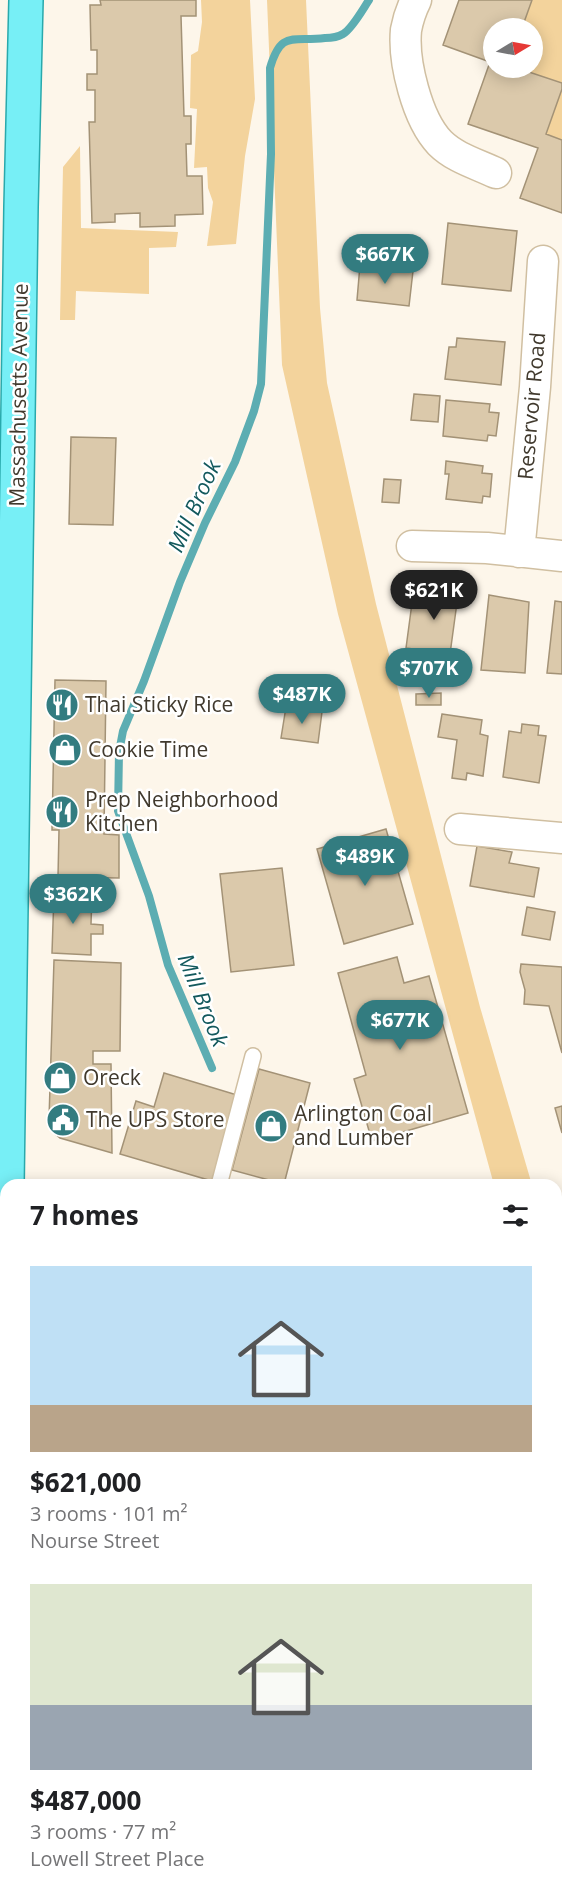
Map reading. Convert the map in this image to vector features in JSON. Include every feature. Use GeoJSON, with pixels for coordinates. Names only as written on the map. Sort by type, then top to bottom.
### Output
{"type":"FeatureCollection","features":[{"type":"Feature","properties":{"kind":"main road","name":"Massachusetts Avenue"},"geometry":{"type":"LineString","coordinates":[[11,1179],[7,664],[26,0]]}},
{"type":"Feature","properties":{"kind":"street"},"geometry":{"type":"LineString","coordinates":[[416,0],[411,10],[406,41],[410,73],[420,110],[438,141],[450,152],[496,172]]}},
{"type":"Feature","properties":{"kind":"street","name":"Reservoir Road"},"geometry":{"type":"LineString","coordinates":[[519,552],[535,387],[543,261]]}},
{"type":"Feature","properties":{"kind":"street"},"geometry":{"type":"LineString","coordinates":[[412,546],[487,548],[562,556]]}},
{"type":"Feature","properties":{"kind":"street"},"geometry":{"type":"LineString","coordinates":[[460,830],[562,838]]}},
{"type":"Feature","properties":{"kind":"lane"},"geometry":{"type":"LineString","coordinates":[[221,1179],[253,1056]]}},
{"type":"Feature","properties":{"kind":"shaded area"},"geometry":{"type":"Polygon","coordinates":[[[201,0],[250,0],[255,99],[245,156],[236,244],[207,246],[213,202],[208,188],[207,167],[194,168],[197,109],[190,108],[191,55],[198,51],[202,22],[201,0]]]}},
{"type":"Feature","properties":{"kind":"shaded area"},"geometry":{"type":"Polygon","coordinates":[[[267,0],[306,0],[320,308],[327,383],[376,604],[480,1007],[530,1179],[492,1179],[338,614],[282,365],[267,0]]]}},
{"type":"Feature","properties":{"kind":"shaded area"},"geometry":{"type":"Polygon","coordinates":[[[532,0],[562,0],[562,83],[543,77],[543,18],[526,18],[532,0]]]}},
{"type":"Feature","properties":{"kind":"shaded area"},"geometry":{"type":"Polygon","coordinates":[[[562,89],[562,140],[546,134],[562,89]]]}},
{"type":"Feature","properties":{"kind":"shaded area"},"geometry":{"type":"Polygon","coordinates":[[[80,146],[81,228],[178,232],[176,247],[149,248],[149,294],[76,291],[75,320],[60,320],[63,167],[80,146]]]}},
{"type":"Feature","properties":{"kind":"building"},"geometry":{"type":"Polygon","coordinates":[[[100,0],[196,0],[196,16],[181,16],[184,116],[191,116],[191,144],[186,144],[187,176],[202,176],[203,214],[175,215],[175,226],[140,227],[140,213],[115,214],[115,222],[92,223],[89,122],[95,122],[95,90],[87,90],[87,74],[97,74],[97,50],[91,50],[90,5],[101,5],[100,0]]]}},
{"type":"Feature","properties":{"kind":"building"},"geometry":{"type":"Polygon","coordinates":[[[459,0],[532,0],[526,18],[483,18],[483,59],[443,45],[459,0]]]}},
{"type":"Feature","properties":{"kind":"building"},"geometry":{"type":"Polygon","coordinates":[[[543,77],[562,83],[546,134],[562,140],[562,213],[520,198],[538,148],[468,124],[484,78],[543,77]]]}},
{"type":"Feature","properties":{"kind":"building"},"geometry":{"type":"Polygon","coordinates":[[[448,223],[517,231],[511,291],[442,284],[448,223]]]}},
{"type":"Feature","properties":{"kind":"building"},"geometry":{"type":"Polygon","coordinates":[[[360,265],[413,271],[409,306],[357,300],[360,265]]]}},
{"type":"Feature","properties":{"kind":"building"},"geometry":{"type":"Polygon","coordinates":[[[457,338],[505,342],[501,385],[445,379],[449,347],[456,347],[457,338]]]}},
{"type":"Feature","properties":{"kind":"building"},"geometry":{"type":"Polygon","coordinates":[[[414,394],[440,396],[438,422],[411,420],[414,394]]]}},
{"type":"Feature","properties":{"kind":"building"},"geometry":{"type":"Polygon","coordinates":[[[446,400],[490,404],[489,412],[499,413],[496,436],[488,435],[487,441],[443,436],[446,400]]]}},
{"type":"Feature","properties":{"kind":"building"},"geometry":{"type":"Polygon","coordinates":[[[71,437],[116,438],[113,525],[69,524],[71,437]]]}},
{"type":"Feature","properties":{"kind":"building"},"geometry":{"type":"Polygon","coordinates":[[[446,461],[483,466],[482,473],[492,474],[490,497],[483,496],[482,503],[446,499],[449,474],[445,474],[446,461]]]}},
{"type":"Feature","properties":{"kind":"building"},"geometry":{"type":"Polygon","coordinates":[[[384,479],[401,480],[399,503],[382,502],[384,479]]]}},
{"type":"Feature","properties":{"kind":"building"},"geometry":{"type":"Polygon","coordinates":[[[432,584],[459,588],[450,654],[406,648],[412,603],[429,605],[432,584]]]}},
{"type":"Feature","properties":{"kind":"building"},"geometry":{"type":"Polygon","coordinates":[[[489,595],[529,602],[525,673],[481,670],[489,595]]]}},
{"type":"Feature","properties":{"kind":"building"},"geometry":{"type":"Polygon","coordinates":[[[555,601],[562,602],[562,674],[547,673],[555,601]]]}},
{"type":"Feature","properties":{"kind":"building"},"geometry":{"type":"Polygon","coordinates":[[[55,680],[106,681],[104,834],[119,835],[119,878],[58,877],[59,830],[52,830],[55,680]]]}},
{"type":"Feature","properties":{"kind":"building"},"geometry":{"type":"Polygon","coordinates":[[[441,693],[441,705],[416,705],[416,694],[441,693]]]}},
{"type":"Feature","properties":{"kind":"building"},"geometry":{"type":"Polygon","coordinates":[[[286,707],[322,712],[318,743],[281,738],[286,707]]]}},
{"type":"Feature","properties":{"kind":"building"},"geometry":{"type":"Polygon","coordinates":[[[442,714],[482,720],[480,734],[488,736],[483,776],[467,773],[466,780],[452,778],[457,740],[438,737],[442,714]]]}},
{"type":"Feature","properties":{"kind":"building"},"geometry":{"type":"Polygon","coordinates":[[[522,724],[539,726],[538,735],[546,736],[539,783],[503,777],[509,731],[521,733],[522,724]]]}},
{"type":"Feature","properties":{"kind":"building"},"geometry":{"type":"Polygon","coordinates":[[[386,829],[413,924],[344,944],[317,849],[386,829]]]}},
{"type":"Feature","properties":{"kind":"building"},"geometry":{"type":"Polygon","coordinates":[[[477,846],[512,852],[509,863],[539,868],[534,897],[470,886],[477,846]]]}},
{"type":"Feature","properties":{"kind":"building"},"geometry":{"type":"Polygon","coordinates":[[[282,868],[294,965],[231,972],[220,874],[282,868]]]}},
{"type":"Feature","properties":{"kind":"building"},"geometry":{"type":"Polygon","coordinates":[[[54,894],[92,895],[91,924],[103,925],[103,934],[91,934],[91,955],[52,953],[54,894]]]}},
{"type":"Feature","properties":{"kind":"building"},"geometry":{"type":"Polygon","coordinates":[[[527,907],[555,912],[550,940],[522,935],[527,907]]]}},
{"type":"Feature","properties":{"kind":"building"},"geometry":{"type":"Polygon","coordinates":[[[397,957],[404,983],[429,976],[468,1113],[372,1141],[354,1079],[366,1075],[338,973],[397,957]]]}},
{"type":"Feature","properties":{"kind":"building"},"geometry":{"type":"Polygon","coordinates":[[[54,960],[121,963],[120,1051],[93,1051],[93,1064],[111,1064],[112,1153],[60,1138],[50,1126],[54,960]]]}},
{"type":"Feature","properties":{"kind":"building"},"geometry":{"type":"Polygon","coordinates":[[[521,964],[562,967],[562,1053],[549,1006],[524,1004],[525,990],[520,972],[521,964]]]}},
{"type":"Feature","properties":{"kind":"building","name":"Arlington Coal and Lumber"},"geometry":{"type":"Polygon","coordinates":[[[259,1069],[310,1083],[285,1179],[265,1179],[232,1170],[259,1069]]]}},
{"type":"Feature","properties":{"kind":"building"},"geometry":{"type":"Polygon","coordinates":[[[164,1073],[237,1095],[213,1179],[205,1179],[120,1154],[136,1101],[154,1107],[164,1073]]]}},
{"type":"Feature","properties":{"kind":"building"},"geometry":{"type":"Polygon","coordinates":[[[562,1106],[562,1133],[555,1108],[562,1106]]]}},
{"type":"Feature","properties":{"kind":"waterway","name":"Mill Brook"},"geometry":{"type":"LineString","coordinates":[[212,1068],[168,965],[149,896],[118,811],[119,752],[123,731],[180,582],[205,523],[235,462],[254,411],[261,384],[271,154],[270,68],[279,48],[289,40],[332,38],[343,34],[354,23],[369,0]]}},
{"type":"Feature","properties":{"kind":"place","name":"Thai Sticky Rice"},"geometry":{"type":"Point","coordinates":[62,705]}},
{"type":"Feature","properties":{"kind":"place","name":"Cookie Time"},"geometry":{"type":"Point","coordinates":[65,750]}},
{"type":"Feature","properties":{"kind":"place","name":"Prep Neighborhood Kitchen"},"geometry":{"type":"Point","coordinates":[62,812]}},
{"type":"Feature","properties":{"kind":"place","name":"Oreck"},"geometry":{"type":"Point","coordinates":[60,1078]}},
{"type":"Feature","properties":{"kind":"place","name":"The UPS Store"},"geometry":{"type":"Point","coordinates":[63,1120]}},
{"type":"Feature","properties":{"kind":"place","name":"Arlington Coal and Lumber"},"geometry":{"type":"Point","coordinates":[271,1126]}}]}
